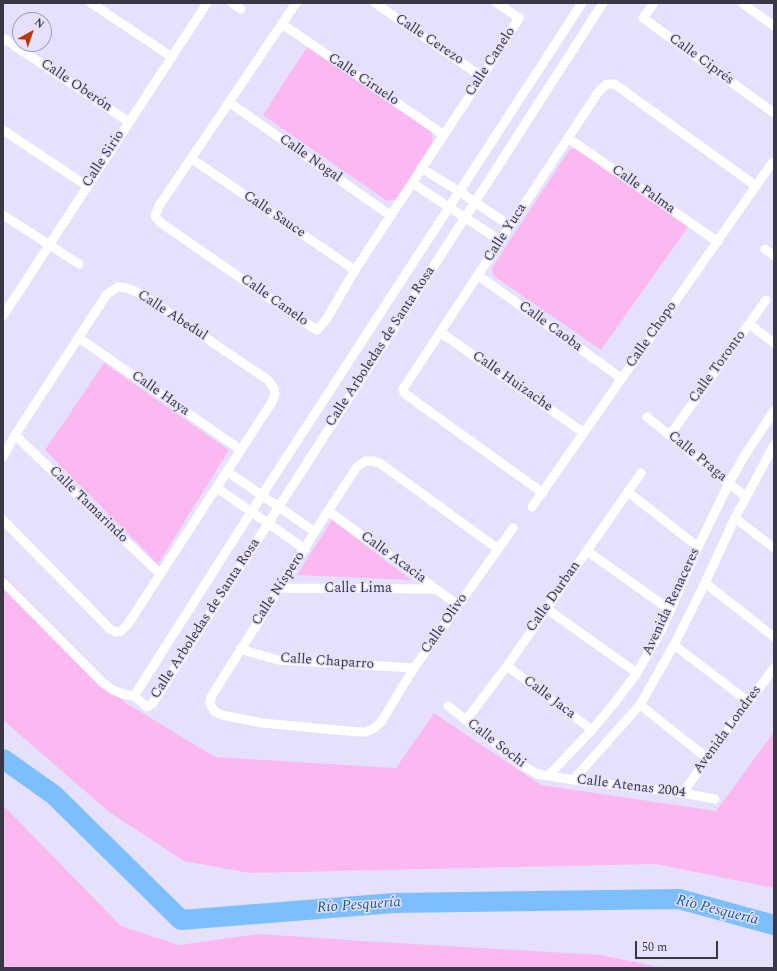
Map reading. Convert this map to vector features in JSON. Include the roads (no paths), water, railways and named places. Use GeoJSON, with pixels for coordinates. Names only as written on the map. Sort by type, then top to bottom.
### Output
{"type":"FeatureCollection","features":[{"type":"Feature","properties":{"kind":"street"},"geometry":{"type":"LineString","coordinates":[[91,3],[172,57]]}},
{"type":"Feature","properties":{"kind":"street","name":"Calle Sirio"},"geometry":{"type":"LineString","coordinates":[[4,311],[207,3]]}},
{"type":"Feature","properties":{"kind":"street"},"geometry":{"type":"LineString","coordinates":[[232,3],[241,9]]}},
{"type":"Feature","properties":{"kind":"street","name":"Calle Canelo"},"geometry":{"type":"LineString","coordinates":[[296,3],[157,210],[155,216],[317,330],[323,324],[355,270],[519,18],[497,3]]}},
{"type":"Feature","properties":{"kind":"street","name":"Calle Cerezo"},"geometry":{"type":"LineString","coordinates":[[375,3],[482,77]]}},
{"type":"Feature","properties":{"kind":"street","name":"Calle Arboledas de Santa Rosa"},"geometry":{"type":"LineString","coordinates":[[582,3],[134,696],[147,707],[152,704],[603,3]]}},
{"type":"Feature","properties":{"kind":"street","name":"Calle Ciprés"},"geometry":{"type":"LineString","coordinates":[[654,3],[643,18],[774,113]]}},
{"type":"Feature","properties":{"kind":"street"},"geometry":{"type":"LineString","coordinates":[[742,3],[774,26]]}},
{"type":"Feature","properties":{"kind":"street","name":"Calle Ciruelo"},"geometry":{"type":"LineString","coordinates":[[282,24],[444,135]]}},
{"type":"Feature","properties":{"kind":"street","name":"Calle Oberón"},"geometry":{"type":"LineString","coordinates":[[3,38],[128,122]]}},
{"type":"Feature","properties":{"kind":"street","name":"Calle Yuca"},"geometry":{"type":"LineString","coordinates":[[543,493],[404,393],[403,389],[602,88],[607,84],[614,84],[756,186]]}},
{"type":"Feature","properties":{"kind":"street","name":"Calle Nogal"},"geometry":{"type":"LineString","coordinates":[[230,103],[391,216]]}},
{"type":"Feature","properties":{"kind":"street"},"geometry":{"type":"LineString","coordinates":[[3,130],[87,186]]}},
{"type":"Feature","properties":{"kind":"street","name":"Calle Palma"},"geometry":{"type":"LineString","coordinates":[[568,138],[718,242]]}},
{"type":"Feature","properties":{"kind":"street","name":"Calle Sauce"},"geometry":{"type":"LineString","coordinates":[[192,159],[355,270]]}},
{"type":"Feature","properties":{"kind":"street","name":"Calle Chopo"},"geometry":{"type":"LineString","coordinates":[[532,507],[772,163]]}},
{"type":"Feature","properties":{"kind":"street"},"geometry":{"type":"LineString","coordinates":[[421,168],[510,226]]}},
{"type":"Feature","properties":{"kind":"street"},"geometry":{"type":"LineString","coordinates":[[412,183],[501,242]]}},
{"type":"Feature","properties":{"kind":"street"},"geometry":{"type":"LineString","coordinates":[[3,215],[79,264]]}},
{"type":"Feature","properties":{"kind":"street"},"geometry":{"type":"LineString","coordinates":[[765,249],[774,256]]}},
{"type":"Feature","properties":{"kind":"street","name":"Calle Caoba"},"geometry":{"type":"LineString","coordinates":[[478,276],[621,378]]}},
{"type":"Feature","properties":{"kind":"street","name":"Calle Abedul"},"geometry":{"type":"LineString","coordinates":[[3,457],[15,435],[107,294],[118,287],[127,288],[141,294],[268,380],[273,387],[275,394],[272,402],[228,472],[125,629],[121,631],[116,632],[110,629],[3,520]]}},
{"type":"Feature","properties":{"kind":"street","name":"Calle Toronto"},"geometry":{"type":"LineString","coordinates":[[670,435],[766,300]]}},
{"type":"Feature","properties":{"kind":"street"},"geometry":{"type":"LineString","coordinates":[[748,324],[774,343]]}},
{"type":"Feature","properties":{"kind":"street","name":"Calle Huizache"},"geometry":{"type":"LineString","coordinates":[[440,332],[584,433]]}},
{"type":"Feature","properties":{"kind":"street","name":"Calle Haya"},"geometry":{"type":"LineString","coordinates":[[78,338],[241,450]]}},
{"type":"Feature","properties":{"kind":"street","name":"Avenida Renaceres"},"geometry":{"type":"LineString","coordinates":[[548,776],[592,730],[637,673],[658,636],[729,483],[774,411]]}},
{"type":"Feature","properties":{"kind":"street","name":"Calle Praga"},"geometry":{"type":"LineString","coordinates":[[647,417],[746,497]]}},
{"type":"Feature","properties":{"kind":"street","name":"Calle Tamarindo"},"geometry":{"type":"LineString","coordinates":[[15,435],[160,574]]}},
{"type":"Feature","properties":{"kind":"street","name":"Avenida Renaceres"},"geometry":{"type":"LineString","coordinates":[[573,780],[640,705],[674,645],[746,497],[771,458],[774,444]]}},
{"type":"Feature","properties":{"kind":"street","name":"Calle Níspero"},"geometry":{"type":"LineString","coordinates":[[382,722],[366,732],[262,723],[222,715],[214,711],[210,703],[211,697],[240,649],[328,511],[357,467],[365,461],[373,461],[382,464],[498,550]]}},
{"type":"Feature","properties":{"kind":"street"},"geometry":{"type":"LineString","coordinates":[[228,472],[315,532]]}},
{"type":"Feature","properties":{"kind":"street","name":"Calle Durban"},"geometry":{"type":"LineString","coordinates":[[466,720],[507,666],[641,473]]}},
{"type":"Feature","properties":{"kind":"street"},"geometry":{"type":"LineString","coordinates":[[217,488],[305,549]]}},
{"type":"Feature","properties":{"kind":"street"},"geometry":{"type":"LineString","coordinates":[[628,492],[698,547]]}},
{"type":"Feature","properties":{"kind":"street","name":"Calle Acacia"},"geometry":{"type":"LineString","coordinates":[[328,511],[458,605]]}},
{"type":"Feature","properties":{"kind":"street"},"geometry":{"type":"LineString","coordinates":[[735,518],[774,548]]}},
{"type":"Feature","properties":{"kind":"street","name":"Calle Olivo"},"geometry":{"type":"LineString","coordinates":[[382,722],[414,668],[513,528]]}},
{"type":"Feature","properties":{"kind":"street"},"geometry":{"type":"LineString","coordinates":[[587,551],[670,610]]}},
{"type":"Feature","properties":{"kind":"street"},"geometry":{"type":"LineString","coordinates":[[3,582],[103,683],[113,690],[134,696]]}},
{"type":"Feature","properties":{"kind":"street"},"geometry":{"type":"LineString","coordinates":[[705,583],[774,636]]}},
{"type":"Feature","properties":{"kind":"street","name":"Calle Lima"},"geometry":{"type":"LineString","coordinates":[[280,588],[436,589]]}},
{"type":"Feature","properties":{"kind":"street"},"geometry":{"type":"LineString","coordinates":[[547,608],[637,673]]}},
{"type":"Feature","properties":{"kind":"street"},"geometry":{"type":"LineString","coordinates":[[674,645],[749,702]]}},
{"type":"Feature","properties":{"kind":"street","name":"Calle Chaparro"},"geometry":{"type":"LineString","coordinates":[[240,649],[278,660],[414,668]]}},
{"type":"Feature","properties":{"kind":"street","name":"Calle Jaca"},"geometry":{"type":"LineString","coordinates":[[507,666],[592,730]]}},
{"type":"Feature","properties":{"kind":"street","name":"Avenida Londres"},"geometry":{"type":"LineString","coordinates":[[683,793],[774,668]]}},
{"type":"Feature","properties":{"kind":"street"},"geometry":{"type":"LineString","coordinates":[[640,705],[707,758]]}},
{"type":"Feature","properties":{"kind":"street","name":"Calle Sochi"},"geometry":{"type":"LineString","coordinates":[[448,706],[522,765],[537,774],[548,776]]}},
{"type":"Feature","properties":{"kind":"street","name":"Calle Atenas 2004"},"geometry":{"type":"LineString","coordinates":[[548,776],[683,793],[715,799]]}},
{"type":"Feature","properties":{"kind":"waterway","name":"Río Pesquería"},"geometry":{"type":"LineString","coordinates":[[3,759],[54,795],[181,920],[394,903],[679,899],[774,925]]}}]}
